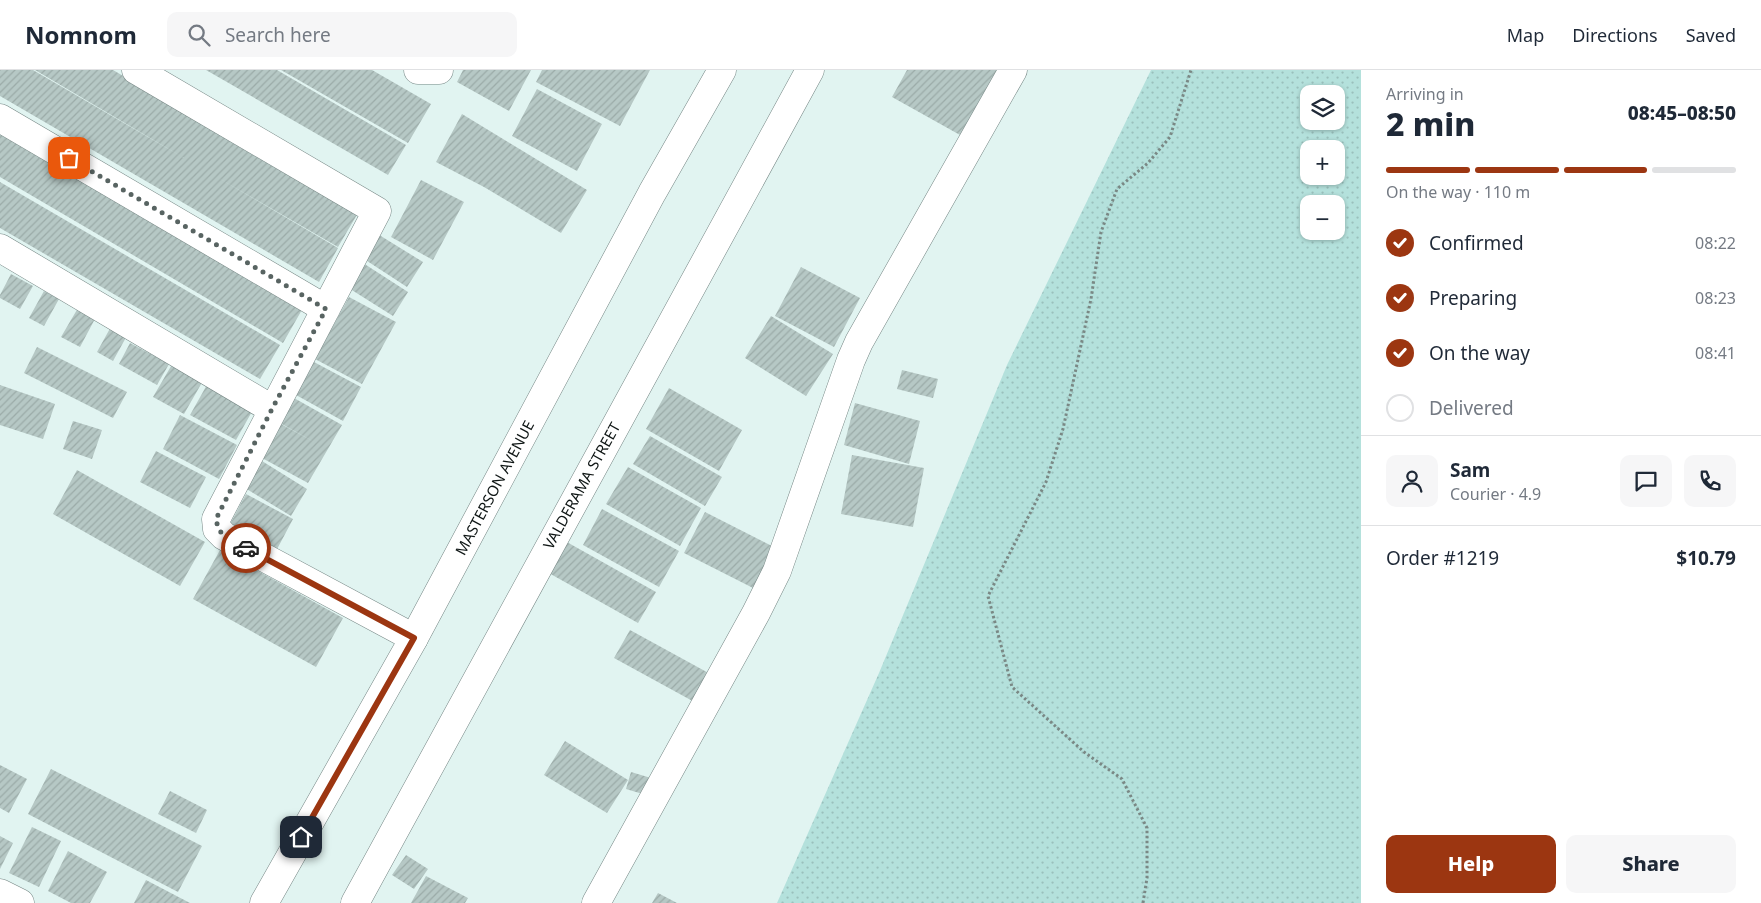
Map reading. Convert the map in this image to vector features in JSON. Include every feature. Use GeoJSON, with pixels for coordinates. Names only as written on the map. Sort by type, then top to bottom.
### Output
{"type":"FeatureCollection","features":[{"type":"Feature","properties":{"kind":"street"},"geometry":{"type":"LineString","coordinates":[[136,70],[377,211],[216,519],[217,529],[224,536],[414,638]]}},
{"type":"Feature","properties":{"kind":"street"},"geometry":{"type":"LineString","coordinates":[[418,70],[439,70]]}},
{"type":"Feature","properties":{"kind":"street","name":"MASTERSON AVENUE"},"geometry":{"type":"LineString","coordinates":[[264,903],[414,638],[652,194],[722,70]]}},
{"type":"Feature","properties":{"kind":"street","name":"VALDERAMA STREET"},"geometry":{"type":"LineString","coordinates":[[355,903],[810,70]]}},
{"type":"Feature","properties":{"kind":"street"},"geometry":{"type":"LineString","coordinates":[[596,903],[756,613],[777,571],[859,342],[1013,70]]}},
{"type":"Feature","properties":{"kind":"street"},"geometry":{"type":"LineString","coordinates":[[0,118],[326,309]]}},
{"type":"Feature","properties":{"kind":"street"},"geometry":{"type":"LineString","coordinates":[[0,248],[272,409]]}},
{"type":"Feature","properties":{"kind":"path"},"geometry":{"type":"LineString","coordinates":[[1143,903],[1147,878],[1148,828],[1122,779],[1084,752],[1012,687],[988,596],[1046,482],[1063,429],[1091,299],[1101,232],[1117,189],[1148,163],[1170,138],[1191,70]]}},
{"type":"Feature","properties":{"kind":"shaded area"},"geometry":{"type":"Polygon","coordinates":[[[1151,70],[1361,70],[1361,903],[777,903],[879,673],[1007,365],[1151,70]]]}},
{"type":"Feature","properties":{"kind":"building"},"geometry":{"type":"Polygon","coordinates":[[[0,70],[33,70],[184,158],[35,70],[113,70],[358,213],[338,247],[215,176],[338,248],[319,282],[0,96],[0,70]]]}},
{"type":"Feature","properties":{"kind":"building"},"geometry":{"type":"Polygon","coordinates":[[[206,70],[277,70],[406,145],[388,175],[206,70]]]}},
{"type":"Feature","properties":{"kind":"building"},"geometry":{"type":"Polygon","coordinates":[[[281,70],[372,70],[431,104],[408,143],[281,70]]]}},
{"type":"Feature","properties":{"kind":"building"},"geometry":{"type":"Polygon","coordinates":[[[463,70],[531,70],[509,111],[457,82],[463,70]]]}},
{"type":"Feature","properties":{"kind":"building"},"geometry":{"type":"Polygon","coordinates":[[[542,70],[650,70],[620,126],[536,82],[542,70]]]}},
{"type":"Feature","properties":{"kind":"building"},"geometry":{"type":"Polygon","coordinates":[[[907,70],[997,70],[960,135],[892,97],[907,70]]]}},
{"type":"Feature","properties":{"kind":"building"},"geometry":{"type":"Polygon","coordinates":[[[537,89],[602,124],[577,171],[512,136],[537,89]]]}},
{"type":"Feature","properties":{"kind":"building"},"geometry":{"type":"Polygon","coordinates":[[[462,114],[587,190],[561,233],[484,187],[436,162],[462,114]]]}},
{"type":"Feature","properties":{"kind":"building"},"geometry":{"type":"Polygon","coordinates":[[[0,131],[303,308],[283,343],[0,177],[0,131]]]}},
{"type":"Feature","properties":{"kind":"building"},"geometry":{"type":"Polygon","coordinates":[[[421,180],[464,202],[433,260],[391,237],[421,180]]]}},
{"type":"Feature","properties":{"kind":"building"},"geometry":{"type":"Polygon","coordinates":[[[0,182],[280,345],[260,379],[0,228],[0,182]]]}},
{"type":"Feature","properties":{"kind":"building"},"geometry":{"type":"Polygon","coordinates":[[[376,233],[423,262],[407,287],[361,257],[376,233]]]}},
{"type":"Feature","properties":{"kind":"building"},"geometry":{"type":"Polygon","coordinates":[[[363,263],[408,292],[393,316],[347,287],[363,263]]]}},
{"type":"Feature","properties":{"kind":"building"},"geometry":{"type":"Polygon","coordinates":[[[801,267],[860,298],[834,347],[775,316],[801,267]]]}},
{"type":"Feature","properties":{"kind":"building"},"geometry":{"type":"Polygon","coordinates":[[[11,274],[33,286],[20,309],[0,298],[11,274]]]}},
{"type":"Feature","properties":{"kind":"building"},"geometry":{"type":"Polygon","coordinates":[[[44,291],[59,299],[44,326],[29,318],[44,291]]]}},
{"type":"Feature","properties":{"kind":"building"},"geometry":{"type":"Polygon","coordinates":[[[349,297],[396,322],[362,384],[315,359],[349,297]]]}},
{"type":"Feature","properties":{"kind":"building"},"geometry":{"type":"Polygon","coordinates":[[[78,308],[96,317],[80,347],[61,337],[78,308]]]}},
{"type":"Feature","properties":{"kind":"building"},"geometry":{"type":"Polygon","coordinates":[[[771,316],[833,354],[806,396],[745,358],[771,316]]]}},
{"type":"Feature","properties":{"kind":"building"},"geometry":{"type":"Polygon","coordinates":[[[113,323],[129,332],[113,361],[97,352],[113,323]]]}},
{"type":"Feature","properties":{"kind":"building"},"geometry":{"type":"Polygon","coordinates":[[[130,343],[169,364],[157,385],[119,364],[130,343]]]}},
{"type":"Feature","properties":{"kind":"building"},"geometry":{"type":"Polygon","coordinates":[[[37,347],[127,392],[113,418],[24,373],[37,347]]]}},
{"type":"Feature","properties":{"kind":"building"},"geometry":{"type":"Polygon","coordinates":[[[174,361],[204,379],[184,414],[153,397],[174,361]]]}},
{"type":"Feature","properties":{"kind":"building"},"geometry":{"type":"Polygon","coordinates":[[[314,362],[361,387],[343,421],[296,395],[314,362]]]}},
{"type":"Feature","properties":{"kind":"building"},"geometry":{"type":"Polygon","coordinates":[[[902,370],[938,379],[933,398],[897,389],[902,370]]]}},
{"type":"Feature","properties":{"kind":"building"},"geometry":{"type":"Polygon","coordinates":[[[208,383],[254,408],[236,440],[190,415],[208,383]]]}},
{"type":"Feature","properties":{"kind":"building"},"geometry":{"type":"Polygon","coordinates":[[[0,385],[55,404],[43,439],[0,425],[0,385]]]}},
{"type":"Feature","properties":{"kind":"building"},"geometry":{"type":"Polygon","coordinates":[[[669,388],[742,430],[719,471],[646,429],[669,388]]]}},
{"type":"Feature","properties":{"kind":"building"},"geometry":{"type":"Polygon","coordinates":[[[294,398],[342,425],[308,483],[262,458],[281,424],[316,443],[280,423],[294,398]]]}},
{"type":"Feature","properties":{"kind":"building"},"geometry":{"type":"Polygon","coordinates":[[[855,403],[920,421],[909,464],[844,445],[855,403]]]}},
{"type":"Feature","properties":{"kind":"building"},"geometry":{"type":"Polygon","coordinates":[[[180,415],[237,445],[219,479],[163,449],[180,415]]]}},
{"type":"Feature","properties":{"kind":"building"},"geometry":{"type":"Polygon","coordinates":[[[73,421],[102,430],[92,459],[63,449],[73,421]]]}},
{"type":"Feature","properties":{"kind":"building"},"geometry":{"type":"Polygon","coordinates":[[[650,436],[722,477],[705,506],[633,464],[650,436]]]}},
{"type":"Feature","properties":{"kind":"building"},"geometry":{"type":"Polygon","coordinates":[[[156,451],[206,477],[190,508],[140,482],[156,451]]]}},
{"type":"Feature","properties":{"kind":"building"},"geometry":{"type":"Polygon","coordinates":[[[852,455],[924,468],[913,527],[841,514],[852,455]]]}},
{"type":"Feature","properties":{"kind":"building"},"geometry":{"type":"Polygon","coordinates":[[[262,461],[307,489],[291,516],[245,488],[262,461]]]}},
{"type":"Feature","properties":{"kind":"building"},"geometry":{"type":"Polygon","coordinates":[[[628,467],[701,508],[680,546],[606,504],[628,467]]]}},
{"type":"Feature","properties":{"kind":"building"},"geometry":{"type":"Polygon","coordinates":[[[77,470],[205,542],[180,586],[53,514],[77,470]]]}},
{"type":"Feature","properties":{"kind":"building"},"geometry":{"type":"Polygon","coordinates":[[[246,494],[293,519],[275,553],[228,528],[246,494]]]}},
{"type":"Feature","properties":{"kind":"building"},"geometry":{"type":"Polygon","coordinates":[[[602,509],[679,551],[659,587],[583,545],[602,509]]]}},
{"type":"Feature","properties":{"kind":"building"},"geometry":{"type":"Polygon","coordinates":[[[705,512],[776,548],[755,589],[684,553],[705,512]]]}},
{"type":"Feature","properties":{"kind":"building"},"geometry":{"type":"Polygon","coordinates":[[[565,541],[656,592],[638,623],[547,572],[565,541]]]}},
{"type":"Feature","properties":{"kind":"building"},"geometry":{"type":"Polygon","coordinates":[[[220,550],[343,618],[316,667],[193,599],[220,550]]]}},
{"type":"Feature","properties":{"kind":"building"},"geometry":{"type":"Polygon","coordinates":[[[630,630],[714,676],[698,704],[614,658],[630,630]]]}},
{"type":"Feature","properties":{"kind":"building"},"geometry":{"type":"Polygon","coordinates":[[[565,741],[628,780],[607,813],[544,775],[565,741]]]}},
{"type":"Feature","properties":{"kind":"building"},"geometry":{"type":"Polygon","coordinates":[[[0,765],[27,779],[9,813],[0,808],[0,765]]]}},
{"type":"Feature","properties":{"kind":"building"},"geometry":{"type":"Polygon","coordinates":[[[51,769],[202,846],[178,892],[28,814],[51,769]]]}},
{"type":"Feature","properties":{"kind":"building"},"geometry":{"type":"Polygon","coordinates":[[[631,772],[651,778],[646,795],[626,789],[631,772]]]}},
{"type":"Feature","properties":{"kind":"building"},"geometry":{"type":"Polygon","coordinates":[[[170,791],[207,810],[196,833],[158,814],[170,791]]]}},
{"type":"Feature","properties":{"kind":"building"},"geometry":{"type":"Polygon","coordinates":[[[32,827],[61,841],[39,887],[9,873],[32,827]]]}},
{"type":"Feature","properties":{"kind":"building"},"geometry":{"type":"Polygon","coordinates":[[[0,836],[13,843],[0,869],[0,836]]]}},
{"type":"Feature","properties":{"kind":"building"},"geometry":{"type":"Polygon","coordinates":[[[68,851],[107,872],[90,903],[71,903],[48,891],[68,851]]]}},
{"type":"Feature","properties":{"kind":"building"},"geometry":{"type":"Polygon","coordinates":[[[406,855],[428,869],[414,889],[392,875],[406,855]]]}},
{"type":"Feature","properties":{"kind":"building"},"geometry":{"type":"Polygon","coordinates":[[[426,876],[468,898],[465,903],[411,903],[426,876]]]}},
{"type":"Feature","properties":{"kind":"building"},"geometry":{"type":"Polygon","coordinates":[[[146,880],[190,903],[134,903],[146,880]]]}},
{"type":"Feature","properties":{"kind":"building"},"geometry":{"type":"Polygon","coordinates":[[[658,893],[677,903],[652,903],[658,893]]]}},
{"type":"Feature","properties":{"kind":"way so far"},"geometry":{"type":"LineString","coordinates":[[69,158],[326,309],[216,519],[217,529],[224,536],[246,548]]}},
{"type":"Feature","properties":{"kind":"route"},"geometry":{"type":"LineString","coordinates":[[246,548],[414,638],[301,837]]}}]}
